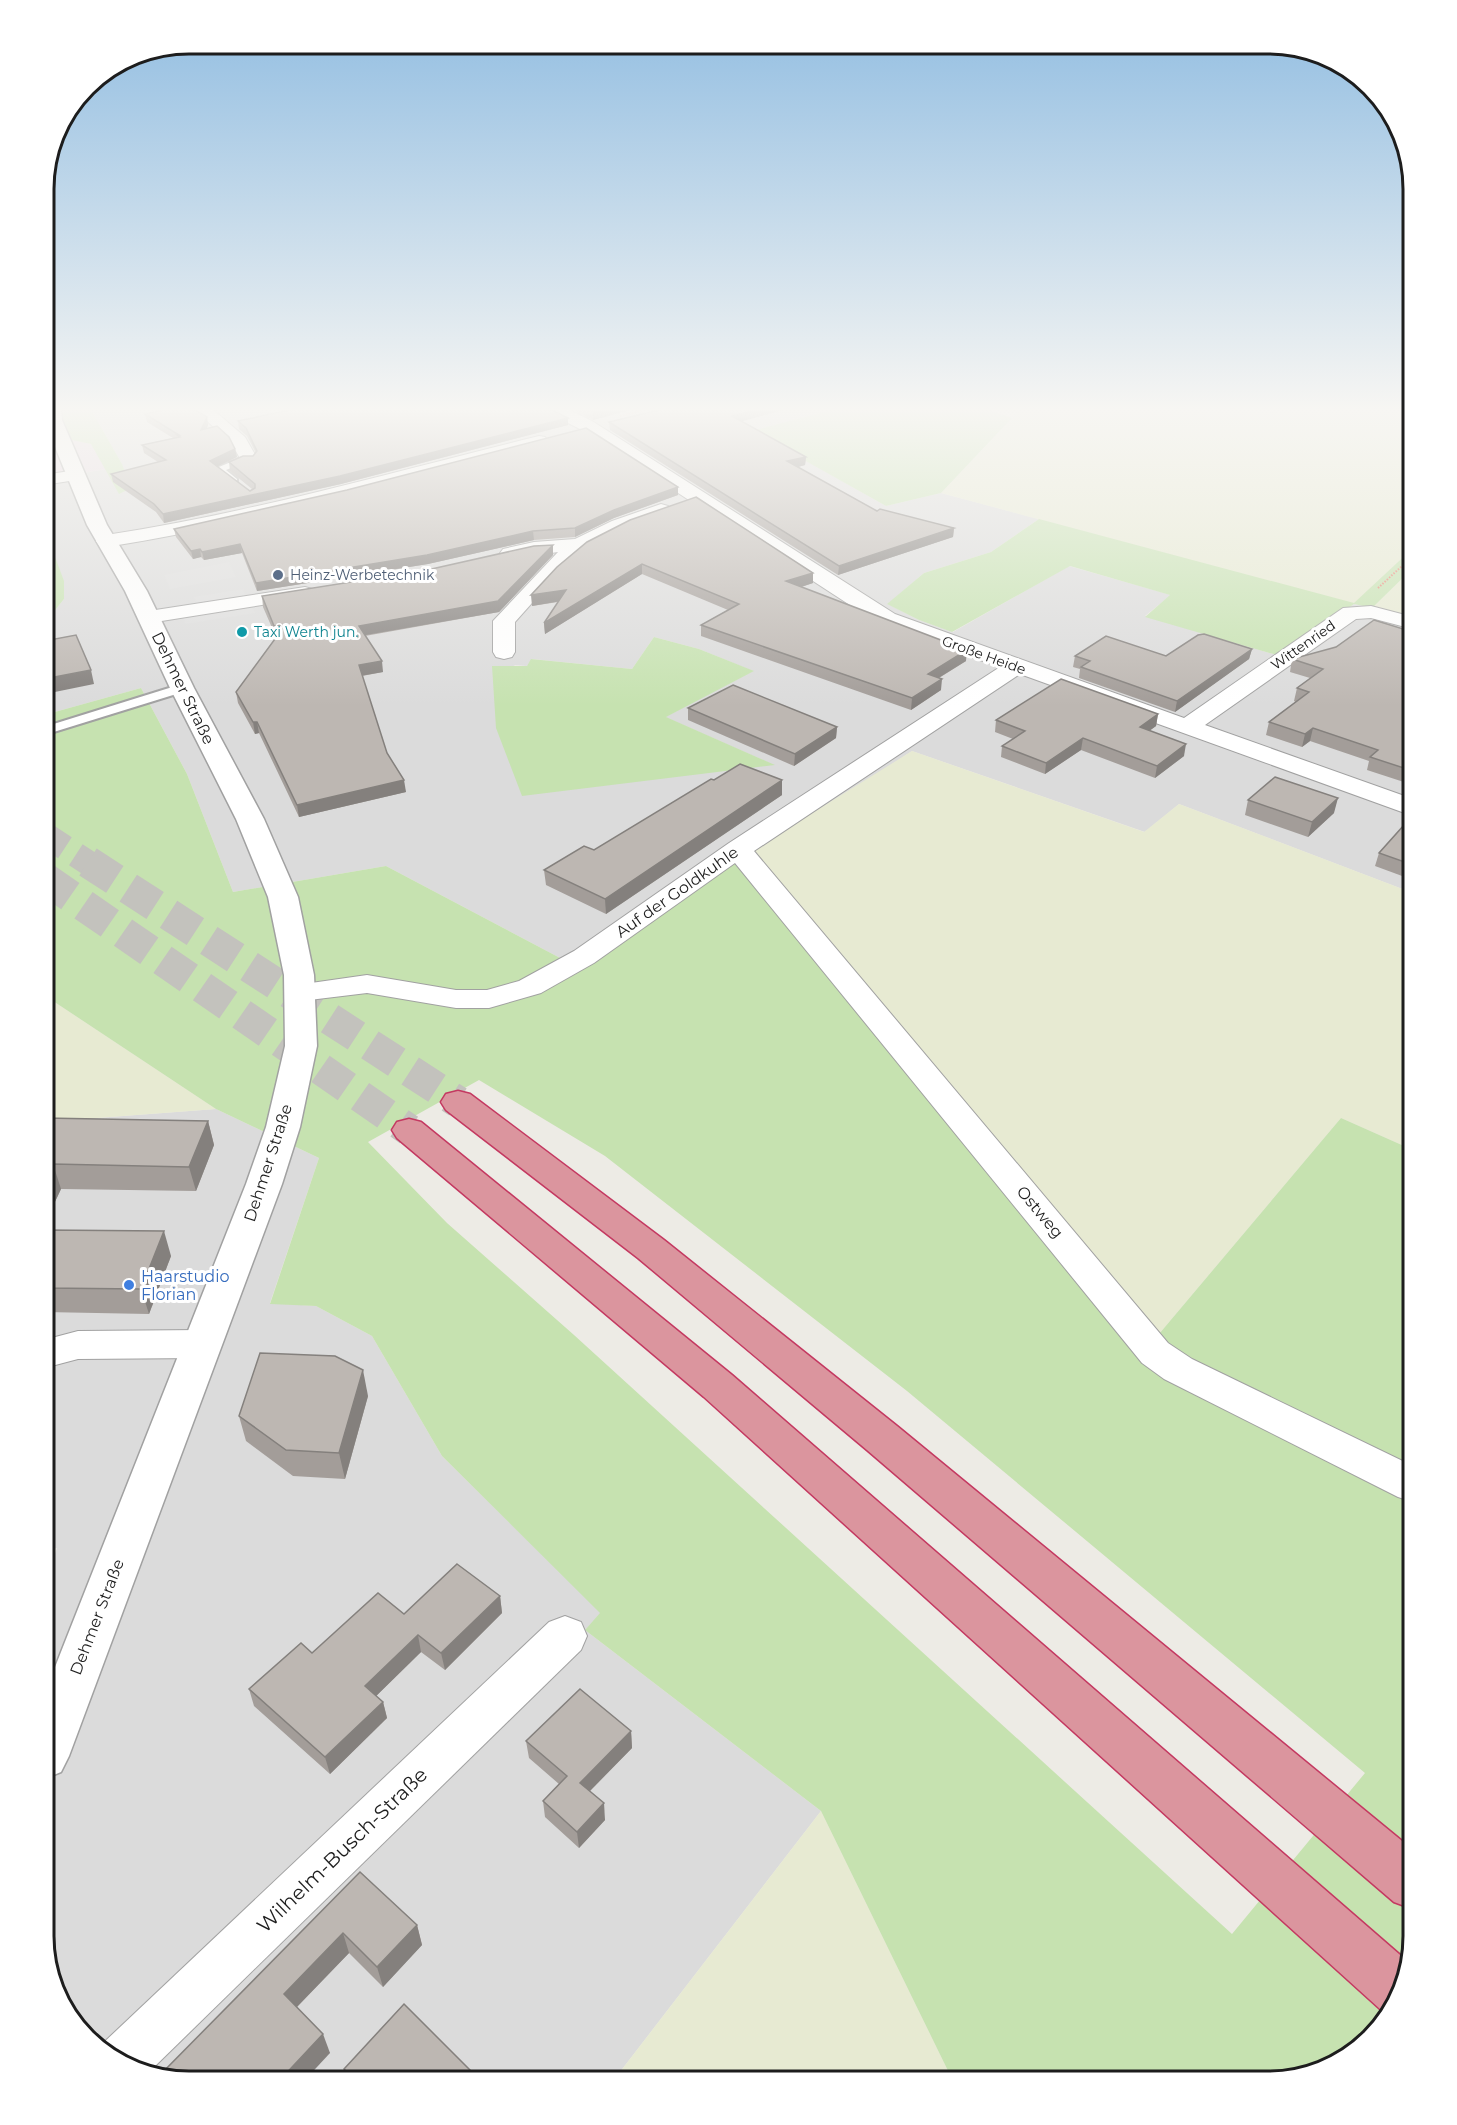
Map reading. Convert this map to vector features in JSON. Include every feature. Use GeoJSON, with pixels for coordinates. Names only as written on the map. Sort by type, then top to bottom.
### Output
{"type":"FeatureCollection","features":[{"type":"Feature","properties":{"kind":"highway"},"geometry":{"type":"LineString","coordinates":[[458,1102],[651,1249],[882,1438],[1403,1875]]}},
{"type":"Feature","properties":{"kind":"highway"},"geometry":{"type":"LineString","coordinates":[[409,1130],[718,1386],[1394,1985]]}},
{"type":"Feature","properties":{"kind":"street","name":"Dehmer Straße"},"geometry":{"type":"LineString","coordinates":[[54,1730],[284,1127],[301,1046],[301,992],[283,897],[264,848],[182,688],[149,617],[106,542],[90,507]]}},
{"type":"Feature","properties":{"kind":"street"},"geometry":{"type":"LineString","coordinates":[[106,542],[247,517],[285,507]]}},
{"type":"Feature","properties":{"kind":"street"},"geometry":{"type":"LineString","coordinates":[[504,652],[504,621],[566,556],[580,545],[621,524],[669,507]]}},
{"type":"Feature","properties":{"kind":"street","name":"Große Heide"},"geometry":{"type":"LineString","coordinates":[[714,507],[887,619],[1403,804]]}},
{"type":"Feature","properties":{"kind":"street"},"geometry":{"type":"LineString","coordinates":[[492,558],[534,548],[580,545]]}},
{"type":"Feature","properties":{"kind":"street"},"geometry":{"type":"LineString","coordinates":[[149,617],[330,589]]}},
{"type":"Feature","properties":{"kind":"street"},"geometry":{"type":"LineString","coordinates":[[1351,613],[1371,612],[1403,620]]}},
{"type":"Feature","properties":{"kind":"street","name":"Wittenried"},"geometry":{"type":"LineString","coordinates":[[1186,727],[1351,613]]}},
{"type":"Feature","properties":{"kind":"street","name":"Auf der Goldkuhle"},"geometry":{"type":"LineString","coordinates":[[301,992],[368,984],[456,999],[489,999],[531,987],[585,957],[738,849],[1016,667]]}},
{"type":"Feature","properties":{"kind":"street","name":"Ostweg"},"geometry":{"type":"LineString","coordinates":[[738,849],[1155,1353],[1178,1369],[1403,1480]]}},
{"type":"Feature","properties":{"kind":"street"},"geometry":{"type":"LineString","coordinates":[[54,1351],[78,1344],[202,1344]]}},
{"type":"Feature","properties":{"kind":"street","name":"Wilhelm-Busch-Straße"},"geometry":{"type":"LineString","coordinates":[[127,2056],[565,1636]]}},
{"type":"Feature","properties":{"kind":"lane"},"geometry":{"type":"LineString","coordinates":[[54,727],[182,688]]}},
{"type":"Feature","properties":{"kind":"path","name":"Wittenried"},"geometry":{"type":"LineString","coordinates":[[1351,613],[1403,565]]}},
{"type":"Feature","properties":{"kind":"shaded area"},"geometry":{"type":"Polygon","coordinates":[[[54,507],[994,507],[1039,519],[991,552],[924,573],[888,604],[919,620],[953,632],[1069,566],[1171,595],[1145,616],[1280,656],[1354,604],[1403,615],[1403,889],[1179,804],[1145,832],[912,751],[581,969],[386,866],[233,892],[187,774],[141,688],[54,712],[54,612],[64,599],[54,561],[54,507]],[[654,637],[632,669],[532,659],[527,666],[513,665],[774,765],[665,717],[753,671],[699,649],[654,637]]]}},
{"type":"Feature","properties":{"kind":"shaded area"},"geometry":{"type":"Polygon","coordinates":[[[229,562],[236,577],[170,589],[164,575],[229,562]]]}},
{"type":"Feature","properties":{"kind":"shaded area"},"geometry":{"type":"Polygon","coordinates":[[[243,589],[247,598],[197,605],[194,597],[243,589]]]}},
{"type":"Feature","properties":{"kind":"shaded area"},"geometry":{"type":"Polygon","coordinates":[[[251,602],[255,613],[185,624],[182,613],[251,602]]]}},
{"type":"Feature","properties":{"kind":"shaded area"},"geometry":{"type":"Polygon","coordinates":[[[216,1109],[319,1158],[270,1303],[316,1306],[372,1336],[442,1456],[601,1613],[585,1630],[821,1811],[621,2071],[171,2070],[137,2061],[121,2053],[94,2031],[72,2004],[59,1971],[54,1936],[54,1556],[57,1548],[54,1549],[54,1121],[216,1109]]]}},
{"type":"Feature","properties":{"kind":"green space"},"geometry":{"type":"Polygon","coordinates":[[[994,507],[1403,507],[1403,557],[1354,604],[994,507]]]}},
{"type":"Feature","properties":{"kind":"green space"},"geometry":{"type":"Polygon","coordinates":[[[1039,519],[1354,603],[1403,557],[1403,578],[1372,608],[1354,604],[1280,656],[1145,617],[1170,595],[1070,566],[952,632],[919,620],[887,604],[924,573],[991,552],[1039,519]]]}},
{"type":"Feature","properties":{"kind":"green space"},"geometry":{"type":"Polygon","coordinates":[[[54,554],[64,581],[64,599],[54,612],[54,554]]]}},
{"type":"Feature","properties":{"kind":"green space"},"geometry":{"type":"Polygon","coordinates":[[[1403,578],[1403,615],[1372,608],[1403,578]]]}},
{"type":"Feature","properties":{"kind":"green space"},"geometry":{"type":"Polygon","coordinates":[[[654,637],[699,649],[754,671],[666,717],[775,765],[522,796],[496,728],[492,666],[527,666],[531,659],[632,669],[654,637]]]}},
{"type":"Feature","properties":{"kind":"green space"},"geometry":{"type":"Polygon","coordinates":[[[141,688],[187,774],[233,892],[386,866],[581,969],[751,851],[1154,1340],[1341,1118],[1403,1146],[1403,1936],[1402,1954],[1393,1988],[1375,2018],[1350,2043],[1336,2053],[1320,2061],[1286,2070],[948,2071],[821,1811],[585,1630],[600,1613],[442,1456],[372,1336],[316,1306],[270,1304],[319,1158],[216,1109],[54,1002],[54,712],[141,688]],[[479,1080],[368,1142],[447,1223],[574,1335],[1232,1934],[1365,1773],[907,1391],[605,1156],[479,1080]]]}},
{"type":"Feature","properties":{"kind":"green space"},"geometry":{"type":"Polygon","coordinates":[[[912,751],[1144,832],[1179,804],[1403,889],[1403,1146],[1341,1118],[1154,1340],[751,851],[912,751]]]}},
{"type":"Feature","properties":{"kind":"green space"},"geometry":{"type":"Polygon","coordinates":[[[54,1002],[216,1109],[54,1121],[54,1002]]]}},
{"type":"Feature","properties":{"kind":"green space"},"geometry":{"type":"Polygon","coordinates":[[[821,1811],[948,2071],[621,2071],[821,1811]]]}},
{"type":"Feature","properties":{"kind":"building"},"geometry":{"type":"Polygon","coordinates":[[[157,507],[195,507],[163,514],[157,507]]]}},
{"type":"Feature","properties":{"kind":"building"},"geometry":{"type":"Polygon","coordinates":[[[271,507],[622,507],[575,528],[533,531],[427,555],[256,583],[240,544],[202,552],[200,549],[191,551],[174,529],[271,507]]]}},
{"type":"Feature","properties":{"kind":"building"},"geometry":{"type":"Polygon","coordinates":[[[667,507],[712,507],[813,573],[786,581],[967,650],[928,674],[942,679],[912,698],[701,625],[739,604],[642,564],[544,623],[566,590],[531,595],[557,567],[587,542],[630,520],[667,507]]]}},
{"type":"Feature","properties":{"kind":"building"},"geometry":{"type":"Polygon","coordinates":[[[745,507],[870,507],[877,511],[880,509],[954,528],[839,566],[745,507]]]}},
{"type":"Feature","properties":{"kind":"building"},"geometry":{"type":"Polygon","coordinates":[[[553,545],[498,601],[359,626],[382,661],[359,665],[387,753],[404,780],[297,805],[257,722],[253,722],[236,692],[286,624],[274,626],[262,596],[427,570],[534,546],[553,545]]]}},
{"type":"Feature","properties":{"kind":"building"},"geometry":{"type":"Polygon","coordinates":[[[1374,620],[1403,629],[1403,768],[1370,757],[1378,750],[1313,728],[1305,734],[1269,722],[1309,692],[1297,688],[1323,669],[1292,659],[1336,647],[1374,620]]]}},
{"type":"Feature","properties":{"kind":"building"},"geometry":{"type":"Polygon","coordinates":[[[1204,634],[1252,649],[1177,701],[1081,667],[1090,661],[1075,656],[1106,636],[1166,656],[1198,635],[1204,634]]]}},
{"type":"Feature","properties":{"kind":"building"},"geometry":{"type":"Polygon","coordinates":[[[76,635],[91,670],[54,677],[54,639],[76,635]]]}},
{"type":"Feature","properties":{"kind":"building"},"geometry":{"type":"Polygon","coordinates":[[[1061,679],[1158,714],[1140,727],[1186,744],[1157,766],[1083,738],[1046,763],[1002,746],[1025,731],[996,720],[1061,679]]]}},
{"type":"Feature","properties":{"kind":"building"},"geometry":{"type":"Polygon","coordinates":[[[733,685],[837,727],[795,754],[688,708],[733,685]]]}},
{"type":"Feature","properties":{"kind":"building"},"geometry":{"type":"Polygon","coordinates":[[[740,764],[782,780],[605,899],[544,870],[584,846],[594,850],[740,764]]]}},
{"type":"Feature","properties":{"kind":"building"},"geometry":{"type":"Polygon","coordinates":[[[1275,777],[1338,798],[1312,822],[1248,800],[1275,777]]]}},
{"type":"Feature","properties":{"kind":"building"},"geometry":{"type":"Polygon","coordinates":[[[1403,826],[1403,861],[1379,853],[1403,826]]]}},
{"type":"Feature","properties":{"kind":"building"},"geometry":{"type":"Polygon","coordinates":[[[54,1118],[208,1121],[189,1167],[54,1164],[54,1118]]]}},
{"type":"Feature","properties":{"kind":"building"},"geometry":{"type":"Polygon","coordinates":[[[54,1230],[164,1231],[141,1289],[54,1288],[54,1230]]]}},
{"type":"Feature","properties":{"kind":"building"},"geometry":{"type":"Polygon","coordinates":[[[260,1353],[335,1356],[363,1370],[339,1453],[286,1450],[239,1416],[260,1353]]]}},
{"type":"Feature","properties":{"kind":"building"},"geometry":{"type":"Polygon","coordinates":[[[457,1564],[500,1596],[441,1653],[418,1635],[365,1686],[383,1702],[325,1757],[249,1689],[301,1643],[312,1653],[378,1593],[404,1614],[457,1564]]]}},
{"type":"Feature","properties":{"kind":"building"},"geometry":{"type":"Polygon","coordinates":[[[580,1689],[631,1731],[580,1783],[604,1803],[577,1832],[543,1801],[567,1776],[526,1741],[580,1689]]]}},
{"type":"Feature","properties":{"kind":"building"},"geometry":{"type":"Polygon","coordinates":[[[360,1872],[417,1925],[377,1967],[343,1933],[284,1994],[323,2034],[288,2071],[180,2071],[166,2069],[360,1872]]]}},
{"type":"Feature","properties":{"kind":"building"},"geometry":{"type":"Polygon","coordinates":[[[404,2004],[471,2071],[346,2071],[344,2069],[404,2004]]]}},
{"type":"Feature","properties":{"kind":"tunnel"},"geometry":{"type":"LineString","coordinates":[[54,841],[90,864]]}},
{"type":"Feature","properties":{"kind":"tunnel"},"geometry":{"type":"LineString","coordinates":[[88,862],[458,1102]]}},
{"type":"Feature","properties":{"kind":"tunnel"},"geometry":{"type":"LineString","coordinates":[[54,885],[409,1130]]}},
{"type":"Feature","properties":{"kind":"place","name":"Heinz-Werbetechnik"},"geometry":{"type":"Point","coordinates":[278,575]}},
{"type":"Feature","properties":{"kind":"place","name":"Taxi Werth jun."},"geometry":{"type":"Point","coordinates":[242,632]}},
{"type":"Feature","properties":{"kind":"place","name":"Haarstudio Florian"},"geometry":{"type":"Point","coordinates":[129,1285]}}]}
